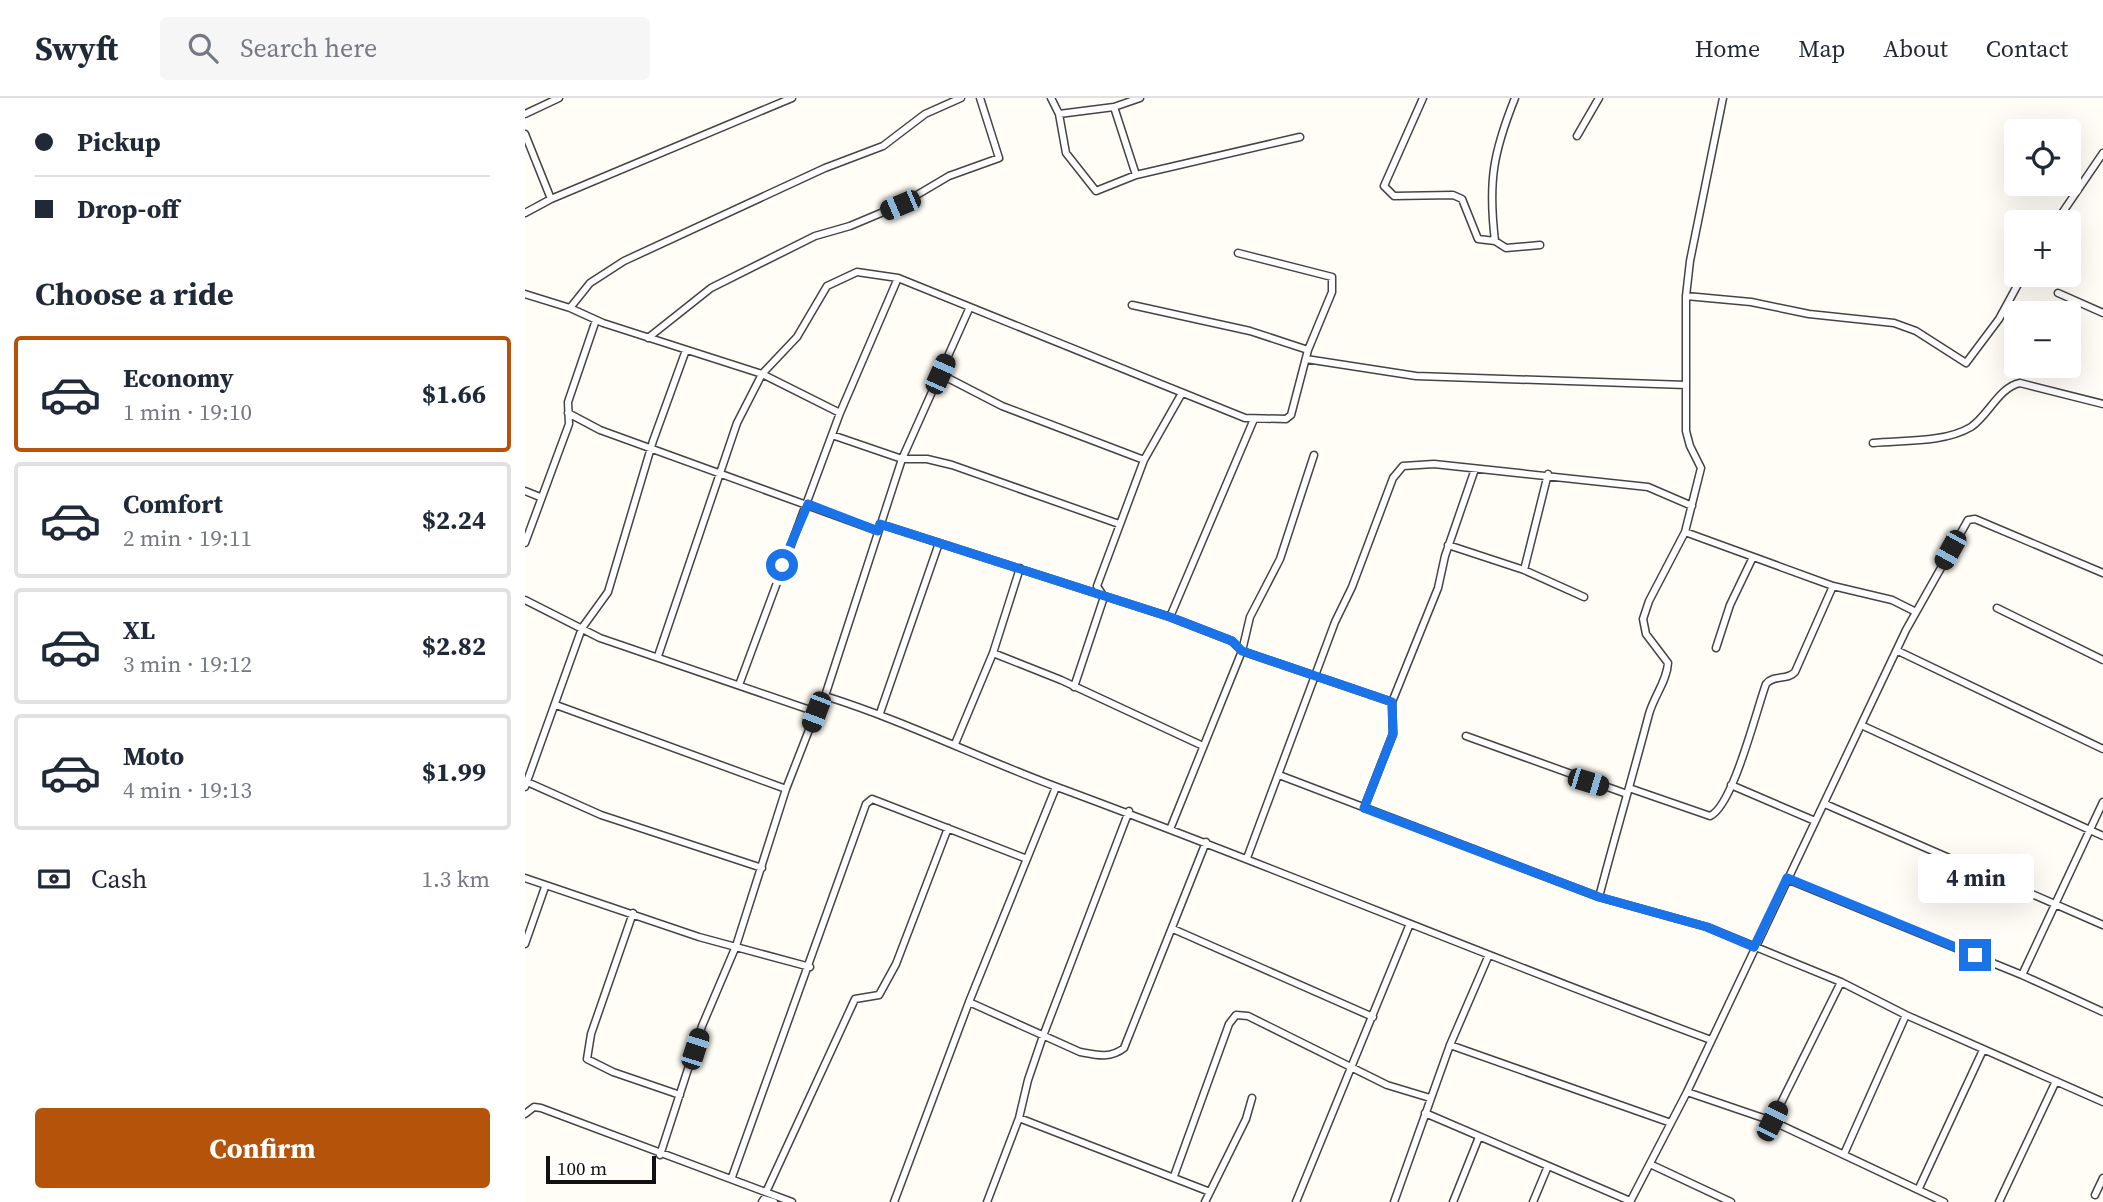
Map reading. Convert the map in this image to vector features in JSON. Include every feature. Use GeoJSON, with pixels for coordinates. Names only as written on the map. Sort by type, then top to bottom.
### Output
{"type":"FeatureCollection","features":[{"type":"Feature","properties":{"kind":"street"},"geometry":{"type":"LineString","coordinates":[[525,114],[559,98]]}},
{"type":"Feature","properties":{"kind":"street"},"geometry":{"type":"LineString","coordinates":[[525,213],[777,101],[792,98]]}},
{"type":"Feature","properties":{"kind":"street"},"geometry":{"type":"LineString","coordinates":[[570,308],[590,284],[624,261],[825,168],[883,146],[925,114],[961,98]]}},
{"type":"Feature","properties":{"kind":"street"},"geometry":{"type":"LineString","coordinates":[[648,338],[723,282],[815,236],[850,226],[900,205],[949,176],[999,158],[980,98]]}},
{"type":"Feature","properties":{"kind":"street"},"geometry":{"type":"LineString","coordinates":[[1051,98],[1059,114],[1066,153],[1096,191],[1136,175],[1300,138]]}},
{"type":"Feature","properties":{"kind":"street"},"geometry":{"type":"LineString","coordinates":[[1059,114],[1114,107],[1140,98]]}},
{"type":"Feature","properties":{"kind":"street"},"geometry":{"type":"LineString","coordinates":[[1423,98],[1384,186],[1394,196],[1453,195],[1462,199],[1478,239],[1495,241],[1506,248],[1540,245]]}},
{"type":"Feature","properties":{"kind":"street"},"geometry":{"type":"LineString","coordinates":[[1495,241],[1491,181],[1496,145],[1515,98]]}},
{"type":"Feature","properties":{"kind":"street"},"geometry":{"type":"LineString","coordinates":[[1577,136],[1599,98]]}},
{"type":"Feature","properties":{"kind":"street"},"geometry":{"type":"LineString","coordinates":[[1599,897],[1639,761],[1649,711],[1667,671],[1668,663],[1646,634],[1643,620],[1665,567],[1685,532],[1702,468],[1690,446],[1686,431],[1686,296],[1704,181],[1723,98]]}},
{"type":"Feature","properties":{"kind":"street"},"geometry":{"type":"LineString","coordinates":[[1114,107],[1136,175]]}},
{"type":"Feature","properties":{"kind":"street"},"geometry":{"type":"LineString","coordinates":[[525,134],[551,200]]}},
{"type":"Feature","properties":{"kind":"street"},"geometry":{"type":"LineString","coordinates":[[2064,210],[2103,153]]}},
{"type":"Feature","properties":{"kind":"street"},"geometry":{"type":"LineString","coordinates":[[525,160],[533,155]]}},
{"type":"Feature","properties":{"kind":"street"},"geometry":{"type":"LineString","coordinates":[[658,656],[737,423],[762,374],[797,337],[827,286],[857,272],[898,278],[1182,393],[1254,419],[1286,419],[1291,415],[1308,350],[1332,292],[1332,277],[1238,253]]}},
{"type":"Feature","properties":{"kind":"street"},"geometry":{"type":"LineString","coordinates":[[739,685],[840,413],[898,278]]}},
{"type":"Feature","properties":{"kind":"street"},"geometry":{"type":"LineString","coordinates":[[1686,296],[1751,302],[1809,314],[1894,323],[1916,331],[1966,363],[1999,319],[2016,287]]}},
{"type":"Feature","properties":{"kind":"street"},"geometry":{"type":"LineString","coordinates":[[525,293],[648,338],[762,374],[840,413]]}},
{"type":"Feature","properties":{"kind":"street"},"geometry":{"type":"LineString","coordinates":[[2058,293],[2103,313]]}},
{"type":"Feature","properties":{"kind":"street"},"geometry":{"type":"LineString","coordinates":[[1132,305],[1237,328],[1308,350]]}},
{"type":"Feature","properties":{"kind":"street"},"geometry":{"type":"LineString","coordinates":[[660,1155],[702,1026],[736,946],[786,789],[816,712],[825,696],[902,459],[969,309]]}},
{"type":"Feature","properties":{"kind":"street"},"geometry":{"type":"LineString","coordinates":[[525,543],[569,424],[568,402],[580,359],[596,320]]}},
{"type":"Feature","properties":{"kind":"street"},"geometry":{"type":"LineString","coordinates":[[686,350],[650,449],[608,593],[582,628],[526,783],[601,815],[762,868]]}},
{"type":"Feature","properties":{"kind":"street"},"geometry":{"type":"LineString","coordinates":[[1306,359],[1416,376],[1686,385]]}},
{"type":"Feature","properties":{"kind":"street"},"geometry":{"type":"LineString","coordinates":[[940,374],[1002,406],[1144,460]]}},
{"type":"Feature","properties":{"kind":"street"},"geometry":{"type":"LineString","coordinates":[[1873,443],[1949,435],[1971,427],[2006,392],[2020,383],[2103,404]]}},
{"type":"Feature","properties":{"kind":"street"},"geometry":{"type":"LineString","coordinates":[[1104,597],[1097,586],[1119,524],[1144,460],[1182,393]]}},
{"type":"Feature","properties":{"kind":"street"},"geometry":{"type":"LineString","coordinates":[[568,413],[600,430],[719,474],[879,527],[1020,568],[1170,617],[1232,641],[1242,651],[1392,702]]}},
{"type":"Feature","properties":{"kind":"street"},"geometry":{"type":"LineString","coordinates":[[1170,617],[1254,419]]}},
{"type":"Feature","properties":{"kind":"street"},"geometry":{"type":"LineString","coordinates":[[832,435],[902,459],[927,459],[952,465],[1119,524]]}},
{"type":"Feature","properties":{"kind":"street"},"geometry":{"type":"LineString","coordinates":[[1171,827],[1242,651],[1250,617],[1280,559],[1314,455]]}},
{"type":"Feature","properties":{"kind":"street"},"geometry":{"type":"LineString","coordinates":[[1247,858],[1315,676],[1398,471],[1410,464],[1548,474],[1648,486],[1692,506]]}},
{"type":"Feature","properties":{"kind":"street"},"geometry":{"type":"LineString","coordinates":[[1364,808],[1393,734],[1392,702],[1438,588],[1448,545],[1475,469]]}},
{"type":"Feature","properties":{"kind":"street"},"geometry":{"type":"LineString","coordinates":[[1524,570],[1548,474]]}},
{"type":"Feature","properties":{"kind":"street"},"geometry":{"type":"LineString","coordinates":[[525,491],[540,497]]}},
{"type":"Feature","properties":{"kind":"street"},"geometry":{"type":"LineString","coordinates":[[1425,1113],[1630,1202],[1652,1165],[1687,1093],[1754,947],[1916,612],[1968,520],[1975,519],[2103,573]]}},
{"type":"Feature","properties":{"kind":"street"},"geometry":{"type":"LineString","coordinates":[[1685,532],[1833,586],[1892,600],[1916,612]]}},
{"type":"Feature","properties":{"kind":"street"},"geometry":{"type":"LineString","coordinates":[[880,713],[939,543]]}},
{"type":"Feature","properties":{"kind":"street"},"geometry":{"type":"LineString","coordinates":[[1448,545],[1524,570],[1584,597]]}},
{"type":"Feature","properties":{"kind":"street"},"geometry":{"type":"LineString","coordinates":[[1716,648],[1730,605],[1753,557]]}},
{"type":"Feature","properties":{"kind":"street"},"geometry":{"type":"LineString","coordinates":[[955,744],[993,653],[1020,568]]}},
{"type":"Feature","properties":{"kind":"street"},"geometry":{"type":"LineString","coordinates":[[1466,736],[1710,816],[1723,803],[1731,785],[1766,684],[1773,677],[1793,675],[1833,586]]}},
{"type":"Feature","properties":{"kind":"street"},"geometry":{"type":"LineString","coordinates":[[1074,687],[1104,597]]}},
{"type":"Feature","properties":{"kind":"street"},"geometry":{"type":"LineString","coordinates":[[525,600],[600,638],[816,712]]}},
{"type":"Feature","properties":{"kind":"street"},"geometry":{"type":"LineString","coordinates":[[1997,608],[2103,660]]}},
{"type":"Feature","properties":{"kind":"street"},"geometry":{"type":"LineString","coordinates":[[1898,651],[2103,749]]}},
{"type":"Feature","properties":{"kind":"street"},"geometry":{"type":"LineString","coordinates":[[993,653],[1203,746]]}},
{"type":"Feature","properties":{"kind":"street"},"geometry":{"type":"LineString","coordinates":[[825,696],[880,713],[1056,787],[1171,827],[1409,926],[1711,1040]]}},
{"type":"Feature","properties":{"kind":"street"},"geometry":{"type":"LineString","coordinates":[[556,705],[786,789]]}},
{"type":"Feature","properties":{"kind":"street"},"geometry":{"type":"LineString","coordinates":[[1861,725],[2103,836]]}},
{"type":"Feature","properties":{"kind":"street"},"geometry":{"type":"LineString","coordinates":[[1279,775],[1599,897],[1707,927],[1841,982],[1906,1015],[2103,1102]]}},
{"type":"Feature","properties":{"kind":"street"},"geometry":{"type":"LineString","coordinates":[[1731,785],[1815,821]]}},
{"type":"Feature","properties":{"kind":"street"},"geometry":{"type":"LineString","coordinates":[[894,1202],[969,1002],[1056,787]]}},
{"type":"Feature","properties":{"kind":"street"},"geometry":{"type":"LineString","coordinates":[[733,1177],[866,804],[872,799],[1027,859]]}},
{"type":"Feature","properties":{"kind":"street"},"geometry":{"type":"LineString","coordinates":[[2022,975],[2103,802]]}},
{"type":"Feature","properties":{"kind":"street"},"geometry":{"type":"LineString","coordinates":[[1825,804],[2103,925]]}},
{"type":"Feature","properties":{"kind":"street"},"geometry":{"type":"LineString","coordinates":[[987,1202],[1019,1118],[1028,1080],[1129,811]]}},
{"type":"Feature","properties":{"kind":"street"},"geometry":{"type":"LineString","coordinates":[[767,1190],[855,999],[879,995],[896,964],[948,828]]}},
{"type":"Feature","properties":{"kind":"street"},"geometry":{"type":"LineString","coordinates":[[969,1002],[1080,1052],[1100,1056],[1117,1054],[1124,1048],[1206,842]]}},
{"type":"Feature","properties":{"kind":"street"},"geometry":{"type":"LineString","coordinates":[[525,878],[545,887],[633,913],[699,937],[810,967]]}},
{"type":"Feature","properties":{"kind":"street"},"geometry":{"type":"LineString","coordinates":[[1787,878],[2022,975],[2103,1013]]}},
{"type":"Feature","properties":{"kind":"street"},"geometry":{"type":"LineString","coordinates":[[525,944],[545,887]]}},
{"type":"Feature","properties":{"kind":"street"},"geometry":{"type":"LineString","coordinates":[[633,913],[591,1034],[587,1059],[681,1096]]}},
{"type":"Feature","properties":{"kind":"street"},"geometry":{"type":"LineString","coordinates":[[1296,1202],[1409,926]]}},
{"type":"Feature","properties":{"kind":"street"},"geometry":{"type":"LineString","coordinates":[[1173,929],[1373,1017]]}},
{"type":"Feature","properties":{"kind":"street"},"geometry":{"type":"LineString","coordinates":[[1394,1202],[1450,1045],[1488,957]]}},
{"type":"Feature","properties":{"kind":"street"},"geometry":{"type":"LineString","coordinates":[[1772,1121],[1841,982]]}},
{"type":"Feature","properties":{"kind":"street"},"geometry":{"type":"LineString","coordinates":[[1174,1176],[1229,1024],[1237,1015],[1248,1016],[1387,1085],[1430,1098]]}},
{"type":"Feature","properties":{"kind":"street"},"geometry":{"type":"LineString","coordinates":[[1844,1154],[1906,1015]]}},
{"type":"Feature","properties":{"kind":"street"},"geometry":{"type":"LineString","coordinates":[[1450,1045],[1671,1123]]}},
{"type":"Feature","properties":{"kind":"street"},"geometry":{"type":"LineString","coordinates":[[1919,1188],[1983,1049]]}},
{"type":"Feature","properties":{"kind":"street"},"geometry":{"type":"LineString","coordinates":[[1999,1202],[2056,1081]]}},
{"type":"Feature","properties":{"kind":"street"},"geometry":{"type":"LineString","coordinates":[[1687,1093],[1772,1121],[1944,1202]]}},
{"type":"Feature","properties":{"kind":"street"},"geometry":{"type":"LineString","coordinates":[[1205,1202],[1246,1119],[1252,1098]]}},
{"type":"Feature","properties":{"kind":"street"},"geometry":{"type":"LineString","coordinates":[[525,1114],[534,1107],[541,1108],[660,1155],[733,1177],[792,1202]]}},
{"type":"Feature","properties":{"kind":"street"},"geometry":{"type":"LineString","coordinates":[[1019,1118],[1210,1192]]}},
{"type":"Feature","properties":{"kind":"street"},"geometry":{"type":"LineString","coordinates":[[1453,1202],[1479,1137]]}},
{"type":"Feature","properties":{"kind":"street"},"geometry":{"type":"LineString","coordinates":[[1652,1165],[1731,1202]]}},
{"type":"Feature","properties":{"kind":"street"},"geometry":{"type":"LineString","coordinates":[[1532,1202],[1548,1166]]}},
{"type":"Feature","properties":{"kind":"street"},"geometry":{"type":"LineString","coordinates":[[2095,1195],[2103,1178]]}},
{"type":"Feature","properties":{"kind":"street"},"geometry":{"type":"LineString","coordinates":[[762,1202],[764,1199],[773,1202]]}},
{"type":"Feature","properties":{"kind":"route"},"geometry":{"type":"LineString","coordinates":[[782,565],[808,504],[878,531],[880,524],[1170,617],[1232,641],[1242,651],[1392,702],[1393,734],[1364,808],[1599,897],[1707,927],[1754,947],[1787,878],[1975,955]]}}]}
